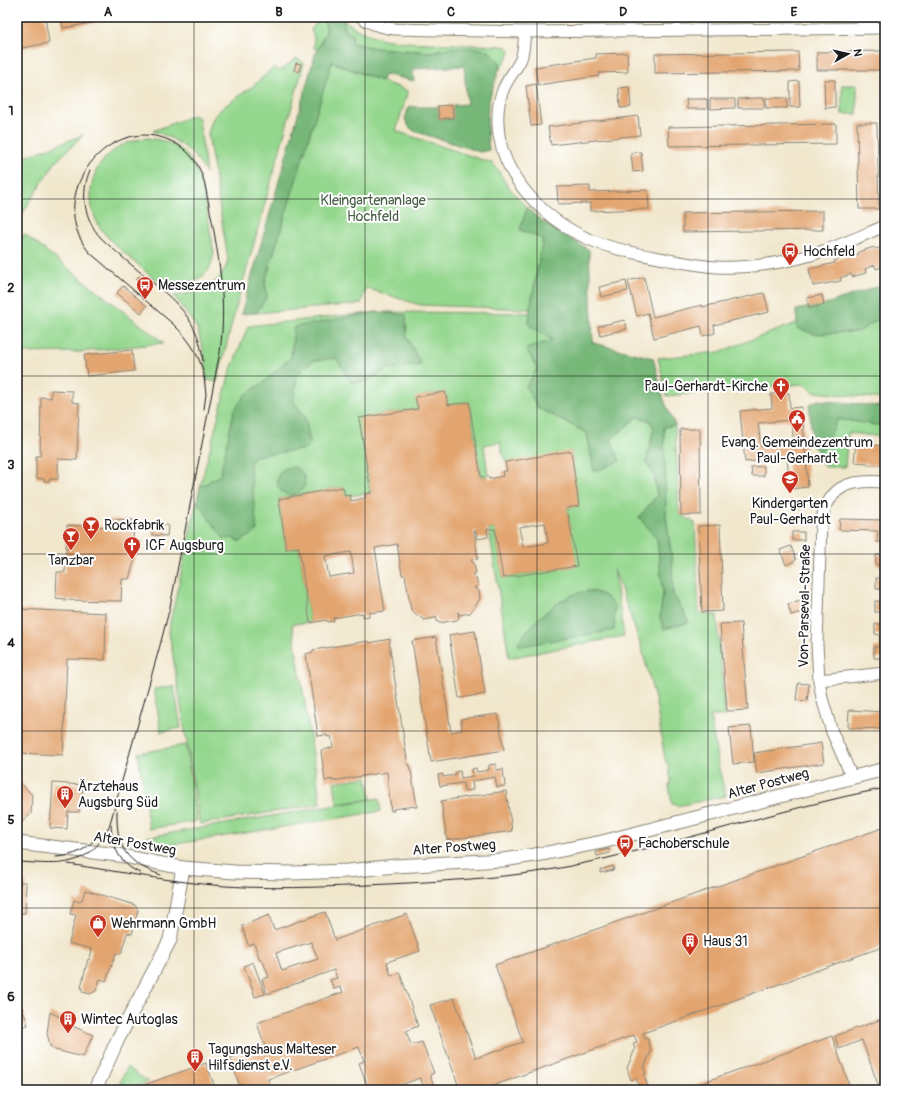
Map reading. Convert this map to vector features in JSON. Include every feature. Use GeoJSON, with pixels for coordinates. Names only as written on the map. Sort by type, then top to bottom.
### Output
{"type":"FeatureCollection","features":[{"type":"Feature","properties":{"kind":"street"},"geometry":{"type":"LineString","coordinates":[[362,17],[366,21],[378,26],[395,29],[525,32],[885,28]]}},
{"type":"Feature","properties":{"kind":"street"},"geometry":{"type":"LineString","coordinates":[[525,32],[524,47],[520,60],[507,80],[499,103],[498,134],[502,152],[514,177],[522,189],[545,210],[579,234],[606,246],[650,257],[697,265],[734,267],[781,262],[801,258],[838,246],[885,226]]}},
{"type":"Feature","properties":{"kind":"street","name":"Von-Parseval-Straße"},"geometry":{"type":"LineString","coordinates":[[852,777],[832,732],[818,680],[816,644],[820,534],[823,511],[828,500],[835,493],[844,486],[863,481],[885,482]]}},
{"type":"Feature","properties":{"kind":"street","name":"Von-Parseval-Straße"},"geometry":{"type":"LineString","coordinates":[[818,680],[885,673]]}},
{"type":"Feature","properties":{"kind":"street","name":"Alter Postweg"},"geometry":{"type":"LineString","coordinates":[[17,843],[118,856],[183,868],[235,872],[292,873],[348,871],[395,866],[503,860],[602,842],[852,777],[885,770]]}},
{"type":"Feature","properties":{"kind":"street"},"geometry":{"type":"LineString","coordinates":[[95,1090],[118,1039],[170,940],[183,868]]}},
{"type":"Feature","properties":{"kind":"green space"},"geometry":{"type":"Polygon","coordinates":[[[320,17],[323,17],[327,30],[317,50],[314,48],[314,37],[311,30],[320,17]]]}},
{"type":"Feature","properties":{"kind":"green space"},"geometry":{"type":"Polygon","coordinates":[[[323,17],[342,17],[344,20],[344,30],[353,34],[352,43],[375,48],[431,52],[448,48],[475,48],[487,50],[500,62],[488,107],[487,126],[489,150],[480,152],[414,131],[409,127],[405,119],[409,106],[438,107],[439,119],[453,118],[453,105],[467,104],[464,66],[413,69],[414,81],[384,74],[382,81],[332,62],[265,282],[267,297],[256,313],[241,314],[315,55],[327,30],[323,17]]]}},
{"type":"Feature","properties":{"kind":"green space"},"geometry":{"type":"Polygon","coordinates":[[[344,20],[358,30],[383,39],[404,42],[502,46],[507,47],[510,50],[509,55],[500,70],[500,62],[448,48],[431,52],[375,48],[352,43],[344,30],[344,20]]]}},
{"type":"Feature","properties":{"kind":"green space"},"geometry":{"type":"Polygon","coordinates":[[[297,58],[304,63],[237,304],[217,382],[207,380],[204,353],[197,328],[174,296],[192,293],[214,283],[220,277],[228,260],[208,133],[213,118],[222,108],[253,86],[274,67],[280,71],[297,58]]]}},
{"type":"Feature","properties":{"kind":"green space","name":"Kleingartenanlage Hochfeld"},"geometry":{"type":"Polygon","coordinates":[[[331,62],[408,91],[396,131],[492,163],[496,167],[507,185],[527,208],[520,230],[543,239],[530,309],[420,305],[366,288],[361,304],[256,313],[267,297],[265,282],[331,62]]]}},
{"type":"Feature","properties":{"kind":"green space"},"geometry":{"type":"Polygon","coordinates":[[[842,85],[857,85],[857,114],[842,114],[842,85]]]}},
{"type":"Feature","properties":{"kind":"green space"},"geometry":{"type":"Polygon","coordinates":[[[194,115],[199,119],[206,173],[184,146],[153,131],[194,115]]]}},
{"type":"Feature","properties":{"kind":"green space"},"geometry":{"type":"Polygon","coordinates":[[[83,135],[55,163],[23,214],[17,211],[17,160],[83,135]]]}},
{"type":"Feature","properties":{"kind":"green space"},"geometry":{"type":"Polygon","coordinates":[[[148,138],[174,145],[183,152],[196,169],[200,180],[214,253],[208,271],[200,278],[190,282],[168,284],[163,283],[149,274],[104,233],[98,224],[91,204],[91,191],[94,178],[104,159],[120,146],[133,141],[148,138]]]}},
{"type":"Feature","properties":{"kind":"green space"},"geometry":{"type":"Polygon","coordinates":[[[527,208],[543,222],[589,250],[593,343],[653,358],[664,400],[675,425],[664,427],[666,516],[672,560],[673,594],[689,622],[664,629],[660,618],[663,592],[657,539],[639,517],[657,496],[654,475],[646,462],[654,428],[649,420],[637,417],[611,439],[620,461],[594,472],[587,433],[538,408],[526,387],[537,368],[526,349],[552,340],[529,325],[530,309],[543,239],[520,230],[527,208]]]}},
{"type":"Feature","properties":{"kind":"green space"},"geometry":{"type":"Polygon","coordinates":[[[24,234],[164,343],[79,352],[17,353],[17,252],[24,234]]]}},
{"type":"Feature","properties":{"kind":"green space"},"geometry":{"type":"Polygon","coordinates":[[[885,284],[885,315],[858,332],[814,334],[797,328],[796,310],[826,304],[885,284]]]}},
{"type":"Feature","properties":{"kind":"green space"},"geometry":{"type":"Polygon","coordinates":[[[885,294],[885,399],[814,392],[803,384],[667,396],[658,358],[719,352],[794,324],[885,294]]]}},
{"type":"Feature","properties":{"kind":"green space"},"geometry":{"type":"Polygon","coordinates":[[[377,312],[530,313],[529,325],[552,340],[537,368],[538,408],[587,433],[594,471],[611,439],[637,417],[649,420],[654,428],[646,462],[654,475],[657,496],[639,517],[657,539],[663,592],[660,618],[664,629],[689,622],[673,595],[672,560],[666,516],[664,427],[675,425],[679,514],[695,523],[699,613],[717,615],[725,716],[710,716],[719,769],[726,796],[677,806],[672,804],[669,786],[671,780],[668,765],[665,760],[656,703],[642,649],[614,569],[624,636],[509,658],[489,529],[495,529],[503,578],[576,566],[567,508],[579,506],[571,452],[506,463],[505,458],[503,457],[500,442],[484,445],[488,476],[481,477],[469,402],[448,405],[445,392],[416,397],[418,409],[360,418],[371,493],[345,496],[343,487],[279,499],[286,548],[299,547],[310,623],[292,624],[321,804],[200,824],[169,632],[200,487],[230,372],[248,326],[377,312]]]}},
{"type":"Feature","properties":{"kind":"green space"},"geometry":{"type":"Polygon","coordinates":[[[377,312],[406,315],[407,337],[421,365],[388,369],[367,381],[352,383],[336,358],[312,361],[297,376],[293,401],[305,416],[310,442],[307,449],[254,456],[250,465],[257,531],[240,542],[232,538],[224,539],[197,502],[200,487],[220,475],[234,411],[245,395],[265,381],[291,357],[294,327],[377,312]]]}},
{"type":"Feature","properties":{"kind":"green space"},"geometry":{"type":"Polygon","coordinates":[[[818,400],[885,407],[885,426],[838,419],[820,454],[813,446],[809,405],[818,400]]]}},
{"type":"Feature","properties":{"kind":"green space"},"geometry":{"type":"Polygon","coordinates":[[[838,419],[885,426],[885,437],[848,433],[845,467],[825,467],[817,459],[838,419]]]}},
{"type":"Feature","properties":{"kind":"green space"},"geometry":{"type":"Polygon","coordinates":[[[291,467],[297,468],[301,471],[304,475],[304,487],[301,491],[297,494],[291,495],[285,494],[281,491],[278,487],[277,481],[278,475],[281,471],[285,468],[291,467]]]}},
{"type":"Feature","properties":{"kind":"green space"},"geometry":{"type":"Polygon","coordinates":[[[587,591],[596,592],[603,595],[615,607],[614,630],[521,646],[518,644],[534,623],[549,609],[572,595],[587,591]]]}},
{"type":"Feature","properties":{"kind":"green space"},"geometry":{"type":"Polygon","coordinates":[[[174,686],[181,728],[161,732],[154,689],[174,686]]]}},
{"type":"Feature","properties":{"kind":"green space"},"geometry":{"type":"Polygon","coordinates":[[[186,745],[197,821],[149,829],[138,753],[186,745]]]}},
{"type":"Feature","properties":{"kind":"green space"},"geometry":{"type":"Polygon","coordinates":[[[367,777],[371,799],[337,804],[334,782],[367,777]]]}},
{"type":"Feature","properties":{"kind":"green space"},"geometry":{"type":"Polygon","coordinates":[[[379,798],[381,811],[352,816],[170,845],[149,845],[147,837],[379,798]]]}},
{"type":"Feature","properties":{"kind":"green space"},"geometry":{"type":"Polygon","coordinates":[[[127,1067],[148,1082],[130,1090],[117,1090],[127,1067]]]}},
{"type":"Feature","properties":{"kind":"building"},"geometry":{"type":"Polygon","coordinates":[[[17,17],[45,17],[49,43],[17,49],[17,17]]]}},
{"type":"Feature","properties":{"kind":"building"},"geometry":{"type":"Polygon","coordinates":[[[61,17],[121,17],[121,18],[63,28],[61,17]]]}},
{"type":"Feature","properties":{"kind":"building"},"geometry":{"type":"Polygon","coordinates":[[[885,51],[885,70],[817,70],[817,52],[885,51]]]}},
{"type":"Feature","properties":{"kind":"building"},"geometry":{"type":"Polygon","coordinates":[[[798,52],[799,71],[655,73],[655,54],[798,52]]]}},
{"type":"Feature","properties":{"kind":"building"},"geometry":{"type":"Polygon","coordinates":[[[627,53],[628,72],[599,73],[599,76],[538,85],[535,67],[596,58],[596,54],[627,53]]]}},
{"type":"Feature","properties":{"kind":"building"},"geometry":{"type":"Polygon","coordinates":[[[296,63],[301,64],[299,72],[294,70],[296,63]]]}},
{"type":"Feature","properties":{"kind":"building"},"geometry":{"type":"Polygon","coordinates":[[[824,80],[835,80],[835,107],[825,108],[824,80]]]}},
{"type":"Feature","properties":{"kind":"building"},"geometry":{"type":"Polygon","coordinates":[[[799,81],[800,107],[790,107],[790,82],[799,81]]]}},
{"type":"Feature","properties":{"kind":"building"},"geometry":{"type":"Polygon","coordinates":[[[536,84],[541,125],[531,126],[526,86],[536,84]]]}},
{"type":"Feature","properties":{"kind":"building"},"geometry":{"type":"Polygon","coordinates":[[[629,87],[631,107],[620,108],[619,88],[629,87]]]}},
{"type":"Feature","properties":{"kind":"building"},"geometry":{"type":"Polygon","coordinates":[[[764,98],[764,108],[738,108],[738,99],[764,98]]]}},
{"type":"Feature","properties":{"kind":"building"},"geometry":{"type":"Polygon","coordinates":[[[766,98],[787,98],[787,108],[766,108],[766,98]]]}},
{"type":"Feature","properties":{"kind":"building"},"geometry":{"type":"Polygon","coordinates":[[[686,99],[707,99],[707,109],[687,109],[686,99]]]}},
{"type":"Feature","properties":{"kind":"building"},"geometry":{"type":"Polygon","coordinates":[[[710,99],[735,99],[735,108],[710,109],[710,99]]]}},
{"type":"Feature","properties":{"kind":"building"},"geometry":{"type":"Polygon","coordinates":[[[452,105],[453,118],[439,119],[438,106],[452,105]]]}},
{"type":"Feature","properties":{"kind":"building"},"geometry":{"type":"Polygon","coordinates":[[[638,116],[640,135],[551,145],[548,127],[638,116]]]}},
{"type":"Feature","properties":{"kind":"building"},"geometry":{"type":"Polygon","coordinates":[[[857,123],[877,123],[879,209],[859,209],[857,123]]]}},
{"type":"Feature","properties":{"kind":"building"},"geometry":{"type":"Polygon","coordinates":[[[836,124],[836,144],[669,146],[668,127],[836,124]]]}},
{"type":"Feature","properties":{"kind":"building"},"geometry":{"type":"Polygon","coordinates":[[[641,152],[643,171],[633,172],[631,153],[641,152]]]}},
{"type":"Feature","properties":{"kind":"building"},"geometry":{"type":"Polygon","coordinates":[[[590,186],[590,192],[648,190],[649,209],[590,211],[590,203],[558,204],[557,187],[590,186]]]}},
{"type":"Feature","properties":{"kind":"building"},"geometry":{"type":"Polygon","coordinates":[[[823,211],[823,230],[683,232],[683,213],[823,211]]]}},
{"type":"Feature","properties":{"kind":"building"},"geometry":{"type":"Polygon","coordinates":[[[885,243],[885,266],[876,269],[875,265],[865,269],[866,273],[852,277],[851,274],[840,278],[841,281],[813,286],[809,269],[835,263],[834,261],[850,255],[851,258],[859,255],[858,252],[874,247],[876,249],[882,247],[881,244],[885,243]]]}},
{"type":"Feature","properties":{"kind":"building"},"geometry":{"type":"Polygon","coordinates":[[[139,276],[149,285],[147,288],[136,279],[139,276]]]}},
{"type":"Feature","properties":{"kind":"building"},"geometry":{"type":"Polygon","coordinates":[[[644,277],[653,317],[702,305],[702,307],[764,293],[769,312],[714,325],[715,333],[703,336],[701,326],[654,338],[648,313],[637,316],[628,281],[644,277]]]}},
{"type":"Feature","properties":{"kind":"building"},"geometry":{"type":"Polygon","coordinates":[[[626,281],[628,291],[601,297],[599,287],[626,281]]]}},
{"type":"Feature","properties":{"kind":"building"},"geometry":{"type":"Polygon","coordinates":[[[123,286],[147,306],[141,313],[117,293],[123,286]]]}},
{"type":"Feature","properties":{"kind":"building"},"geometry":{"type":"Polygon","coordinates":[[[822,295],[824,305],[809,308],[807,298],[822,295]]]}},
{"type":"Feature","properties":{"kind":"building"},"geometry":{"type":"Polygon","coordinates":[[[625,320],[627,329],[600,335],[598,326],[625,320]]]}},
{"type":"Feature","properties":{"kind":"building"},"geometry":{"type":"Polygon","coordinates":[[[132,350],[134,371],[87,376],[84,355],[132,350]]]}},
{"type":"Feature","properties":{"kind":"building"},"geometry":{"type":"Polygon","coordinates":[[[51,390],[72,391],[72,402],[79,403],[77,460],[58,459],[58,479],[44,481],[44,479],[36,478],[36,456],[40,456],[41,397],[51,398],[51,390]]]}},
{"type":"Feature","properties":{"kind":"building"},"geometry":{"type":"Polygon","coordinates":[[[445,392],[448,405],[469,402],[481,477],[488,476],[489,479],[503,476],[502,471],[507,471],[505,462],[571,451],[579,506],[567,508],[577,566],[503,578],[495,529],[487,529],[488,537],[477,539],[476,531],[474,531],[478,559],[471,560],[474,564],[476,573],[472,575],[476,578],[478,586],[474,588],[479,591],[480,599],[470,613],[459,615],[458,612],[459,618],[457,620],[439,623],[436,616],[435,618],[424,620],[411,610],[405,575],[402,575],[397,544],[375,548],[385,611],[369,613],[369,616],[363,617],[363,613],[333,618],[334,621],[327,622],[327,620],[310,623],[299,547],[286,549],[279,499],[343,487],[345,496],[350,495],[351,501],[365,498],[365,494],[371,493],[359,418],[418,409],[415,397],[445,392]],[[545,523],[519,527],[523,547],[548,543],[545,523]],[[351,552],[325,556],[329,577],[354,573],[351,552]]]}},
{"type":"Feature","properties":{"kind":"building"},"geometry":{"type":"Polygon","coordinates":[[[789,393],[790,408],[802,407],[808,487],[790,489],[787,458],[745,462],[740,411],[772,408],[771,394],[789,393]],[[791,420],[758,423],[761,447],[794,444],[791,420]]]}},
{"type":"Feature","properties":{"kind":"building"},"geometry":{"type":"Polygon","coordinates":[[[680,429],[700,429],[701,515],[681,515],[680,429]]]}},
{"type":"Feature","properties":{"kind":"building"},"geometry":{"type":"Polygon","coordinates":[[[856,441],[871,442],[871,445],[885,446],[885,465],[868,465],[868,463],[854,462],[856,441]]]}},
{"type":"Feature","properties":{"kind":"building"},"geometry":{"type":"Polygon","coordinates":[[[764,466],[764,476],[752,476],[751,467],[764,466]]]}},
{"type":"Feature","properties":{"kind":"building"},"geometry":{"type":"Polygon","coordinates":[[[108,519],[134,520],[133,541],[140,542],[129,579],[122,579],[121,601],[64,600],[65,599],[56,598],[57,572],[65,572],[67,525],[108,527],[108,519]]]}},
{"type":"Feature","properties":{"kind":"building"},"geometry":{"type":"Polygon","coordinates":[[[840,519],[885,520],[885,658],[874,658],[874,647],[880,647],[880,635],[875,634],[875,624],[881,624],[881,612],[875,612],[875,601],[882,601],[882,589],[876,589],[876,578],[882,578],[882,566],[876,565],[876,555],[883,555],[883,542],[877,542],[878,531],[839,530],[840,519]]]}},
{"type":"Feature","properties":{"kind":"building"},"geometry":{"type":"Polygon","coordinates":[[[153,524],[168,525],[167,536],[152,535],[153,524]]]}},
{"type":"Feature","properties":{"kind":"building"},"geometry":{"type":"Polygon","coordinates":[[[720,525],[723,611],[702,612],[698,526],[720,525]]]}},
{"type":"Feature","properties":{"kind":"building"},"geometry":{"type":"Polygon","coordinates":[[[792,532],[804,532],[804,540],[792,540],[792,532]]]}},
{"type":"Feature","properties":{"kind":"building"},"geometry":{"type":"Polygon","coordinates":[[[791,546],[796,560],[786,565],[780,550],[791,546]]]}},
{"type":"Feature","properties":{"kind":"building"},"geometry":{"type":"Polygon","coordinates":[[[804,599],[808,610],[791,615],[788,604],[804,599]]]}},
{"type":"Feature","properties":{"kind":"building"},"geometry":{"type":"Polygon","coordinates":[[[17,609],[106,613],[105,660],[67,659],[63,755],[17,753],[17,609]]]}},
{"type":"Feature","properties":{"kind":"building"},"geometry":{"type":"Polygon","coordinates":[[[741,623],[748,710],[727,711],[720,624],[741,623]]]}},
{"type":"Feature","properties":{"kind":"building"},"geometry":{"type":"Polygon","coordinates":[[[475,631],[485,694],[459,698],[449,635],[475,631]]]}},
{"type":"Feature","properties":{"kind":"building"},"geometry":{"type":"Polygon","coordinates":[[[436,637],[451,732],[462,730],[461,719],[498,714],[504,750],[431,762],[412,641],[436,637]]]}},
{"type":"Feature","properties":{"kind":"building"},"geometry":{"type":"Polygon","coordinates":[[[390,639],[389,642],[408,766],[410,765],[417,807],[414,806],[393,809],[394,811],[391,811],[387,772],[325,781],[321,751],[333,747],[331,736],[318,736],[306,654],[313,652],[313,650],[390,639]]]}},
{"type":"Feature","properties":{"kind":"building"},"geometry":{"type":"Polygon","coordinates":[[[798,683],[809,684],[807,701],[796,700],[798,683]]]}},
{"type":"Feature","properties":{"kind":"building"},"geometry":{"type":"Polygon","coordinates":[[[849,710],[885,712],[885,729],[848,728],[849,710]]]}},
{"type":"Feature","properties":{"kind":"building"},"geometry":{"type":"Polygon","coordinates":[[[751,726],[754,762],[733,764],[729,728],[751,726]]]}},
{"type":"Feature","properties":{"kind":"building"},"geometry":{"type":"Polygon","coordinates":[[[821,743],[824,763],[757,773],[754,753],[821,743]]]}},
{"type":"Feature","properties":{"kind":"building"},"geometry":{"type":"Polygon","coordinates":[[[496,764],[496,770],[503,769],[505,786],[497,787],[495,777],[472,781],[473,790],[464,791],[463,783],[440,786],[438,775],[443,774],[443,777],[455,775],[455,772],[460,771],[461,778],[473,776],[472,769],[476,768],[477,772],[489,770],[489,765],[496,764]]]}},
{"type":"Feature","properties":{"kind":"building"},"geometry":{"type":"Polygon","coordinates":[[[17,782],[20,782],[32,795],[31,814],[18,826],[17,826],[17,782]]]}},
{"type":"Feature","properties":{"kind":"building","name":"Ärztehaus Augsburg Süd"},"geometry":{"type":"Polygon","coordinates":[[[53,783],[83,785],[82,806],[80,805],[79,812],[68,812],[67,829],[50,828],[53,783]]]}},
{"type":"Feature","properties":{"kind":"building"},"geometry":{"type":"Polygon","coordinates":[[[506,791],[512,831],[447,840],[441,801],[506,791]]]}},
{"type":"Feature","properties":{"kind":"building","name":"Haus 31"},"geometry":{"type":"Polygon","coordinates":[[[885,827],[885,946],[643,1033],[645,1039],[647,1038],[651,1051],[644,1068],[646,1074],[644,1075],[649,1090],[640,1090],[636,1078],[631,1080],[627,1068],[635,1049],[633,1043],[637,1042],[634,1035],[481,1090],[460,1090],[430,1005],[454,998],[476,1058],[523,1042],[495,965],[885,827]]]}},
{"type":"Feature","properties":{"kind":"building"},"geometry":{"type":"Polygon","coordinates":[[[609,849],[610,853],[597,856],[596,852],[609,849]]]}},
{"type":"Feature","properties":{"kind":"building"},"geometry":{"type":"Polygon","coordinates":[[[613,866],[614,870],[600,873],[600,870],[613,866]]]}},
{"type":"Feature","properties":{"kind":"building"},"geometry":{"type":"Polygon","coordinates":[[[17,882],[26,882],[25,913],[17,913],[17,882]]]}},
{"type":"Feature","properties":{"kind":"building","name":"Wehrmann GmbH"},"geometry":{"type":"Polygon","coordinates":[[[85,890],[135,905],[138,910],[132,934],[127,933],[121,954],[116,953],[106,981],[100,979],[96,991],[90,994],[83,992],[81,987],[92,949],[69,943],[76,915],[70,914],[74,900],[79,902],[82,900],[85,890]]]}},
{"type":"Feature","properties":{"kind":"building"},"geometry":{"type":"Polygon","coordinates":[[[325,912],[335,940],[407,914],[420,951],[387,962],[391,976],[400,973],[418,1026],[406,1031],[411,1045],[422,1042],[434,1073],[430,1075],[435,1090],[425,1090],[420,1078],[387,1090],[369,1090],[359,1063],[364,1061],[359,1047],[268,1079],[272,1090],[241,1090],[230,1058],[265,1046],[257,1023],[343,992],[341,987],[334,989],[330,980],[337,978],[334,970],[267,994],[262,979],[269,977],[262,959],[260,960],[254,943],[248,945],[242,926],[269,915],[274,930],[325,912]],[[311,942],[276,953],[282,971],[318,959],[311,942]]]}},
{"type":"Feature","properties":{"kind":"building"},"geometry":{"type":"Polygon","coordinates":[[[253,962],[265,994],[255,997],[244,966],[253,962]]]}},
{"type":"Feature","properties":{"kind":"building"},"geometry":{"type":"Polygon","coordinates":[[[17,993],[28,1025],[17,1028],[17,993]]]}},
{"type":"Feature","properties":{"kind":"building","name":"Wintec Autoglas"},"geometry":{"type":"Polygon","coordinates":[[[50,1012],[62,1018],[61,1021],[93,1035],[83,1057],[55,1050],[50,1046],[47,1033],[50,1012]]]}},
{"type":"Feature","properties":{"kind":"building"},"geometry":{"type":"Polygon","coordinates":[[[885,1018],[885,1090],[880,1090],[862,1040],[839,1049],[835,1036],[885,1018]]]}},
{"type":"Feature","properties":{"kind":"building"},"geometry":{"type":"Polygon","coordinates":[[[832,1036],[851,1090],[691,1090],[690,1087],[832,1036]]]}},
{"type":"Feature","properties":{"kind":"building","name":"Tagungshaus Malteser Hilfsdienst e.V."},"geometry":{"type":"Polygon","coordinates":[[[206,1063],[216,1090],[130,1090],[206,1063]]]}},
{"type":"Feature","properties":{"kind":"tram line"},"geometry":{"type":"LineString","coordinates":[[21,862],[48,864],[61,863],[83,857],[101,840],[109,827],[170,607],[220,352],[223,309],[220,268],[205,185],[201,172],[190,155],[173,142],[149,135],[126,138],[106,148],[90,164],[78,184],[74,207],[77,230],[89,252],[185,336],[198,357],[205,381]]}},
{"type":"Feature","properties":{"kind":"tram line"},"geometry":{"type":"LineString","coordinates":[[90,170],[85,188],[85,206],[95,231],[107,244],[179,306],[186,315],[197,335],[203,361]]}},
{"type":"Feature","properties":{"kind":"tram line"},"geometry":{"type":"LineString","coordinates":[[204,377],[206,394],[204,409]]}},
{"type":"Feature","properties":{"kind":"tram line"},"geometry":{"type":"LineString","coordinates":[[68,864],[186,882],[248,887],[294,888],[487,878],[566,867],[646,849],[805,806],[885,788]]}},
{"type":"Feature","properties":{"kind":"tram line"},"geometry":{"type":"LineString","coordinates":[[117,811],[119,835],[126,853],[140,865],[161,875]]}},
{"type":"Feature","properties":{"kind":"tram line"},"geometry":{"type":"LineString","coordinates":[[111,825],[113,840],[118,854],[127,865],[140,873]]}},
{"type":"Feature","properties":{"kind":"tram line"},"geometry":{"type":"LineString","coordinates":[[56,857],[75,854],[90,845],[98,835]]}},
{"type":"Feature","properties":{"kind":"place","name":"Hochfeld"},"geometry":{"type":"Point","coordinates":[790,266]}},
{"type":"Feature","properties":{"kind":"place","name":"Messezentrum"},"geometry":{"type":"Point","coordinates":[145,300]}},
{"type":"Feature","properties":{"kind":"place","name":"Paul-Gerhardt-Kirche"},"geometry":{"type":"Point","coordinates":[781,401]}},
{"type":"Feature","properties":{"kind":"place","name":"Evang. Gemeindezentrum Paul-Gerhardt"},"geometry":{"type":"Point","coordinates":[797,433]}},
{"type":"Feature","properties":{"kind":"place","name":"Kindergarten Paul-Gerhardt"},"geometry":{"type":"Point","coordinates":[790,494]}},
{"type":"Feature","properties":{"kind":"place","name":"Rockfabrik"},"geometry":{"type":"Point","coordinates":[91,540]}},
{"type":"Feature","properties":{"kind":"place","name":"Tanzbar"},"geometry":{"type":"Point","coordinates":[71,551]}},
{"type":"Feature","properties":{"kind":"place","name":"ICF Augsburg"},"geometry":{"type":"Point","coordinates":[132,560]}},
{"type":"Feature","properties":{"kind":"place","name":"Ärztehaus Augsburg Süd"},"geometry":{"type":"Point","coordinates":[65,809]}},
{"type":"Feature","properties":{"kind":"place","name":"Fachoberschule"},"geometry":{"type":"Point","coordinates":[625,858]}},
{"type":"Feature","properties":{"kind":"place","name":"Wehrmann GmbH"},"geometry":{"type":"Point","coordinates":[98,938]}},
{"type":"Feature","properties":{"kind":"place","name":"Haus 31"},"geometry":{"type":"Point","coordinates":[690,956]}},
{"type":"Feature","properties":{"kind":"place","name":"Wintec Autoglas"},"geometry":{"type":"Point","coordinates":[68,1034]}},
{"type":"Feature","properties":{"kind":"place","name":"Tagungshaus Malteser Hilfsdienst e.V."},"geometry":{"type":"Point","coordinates":[195,1072]}}]}
